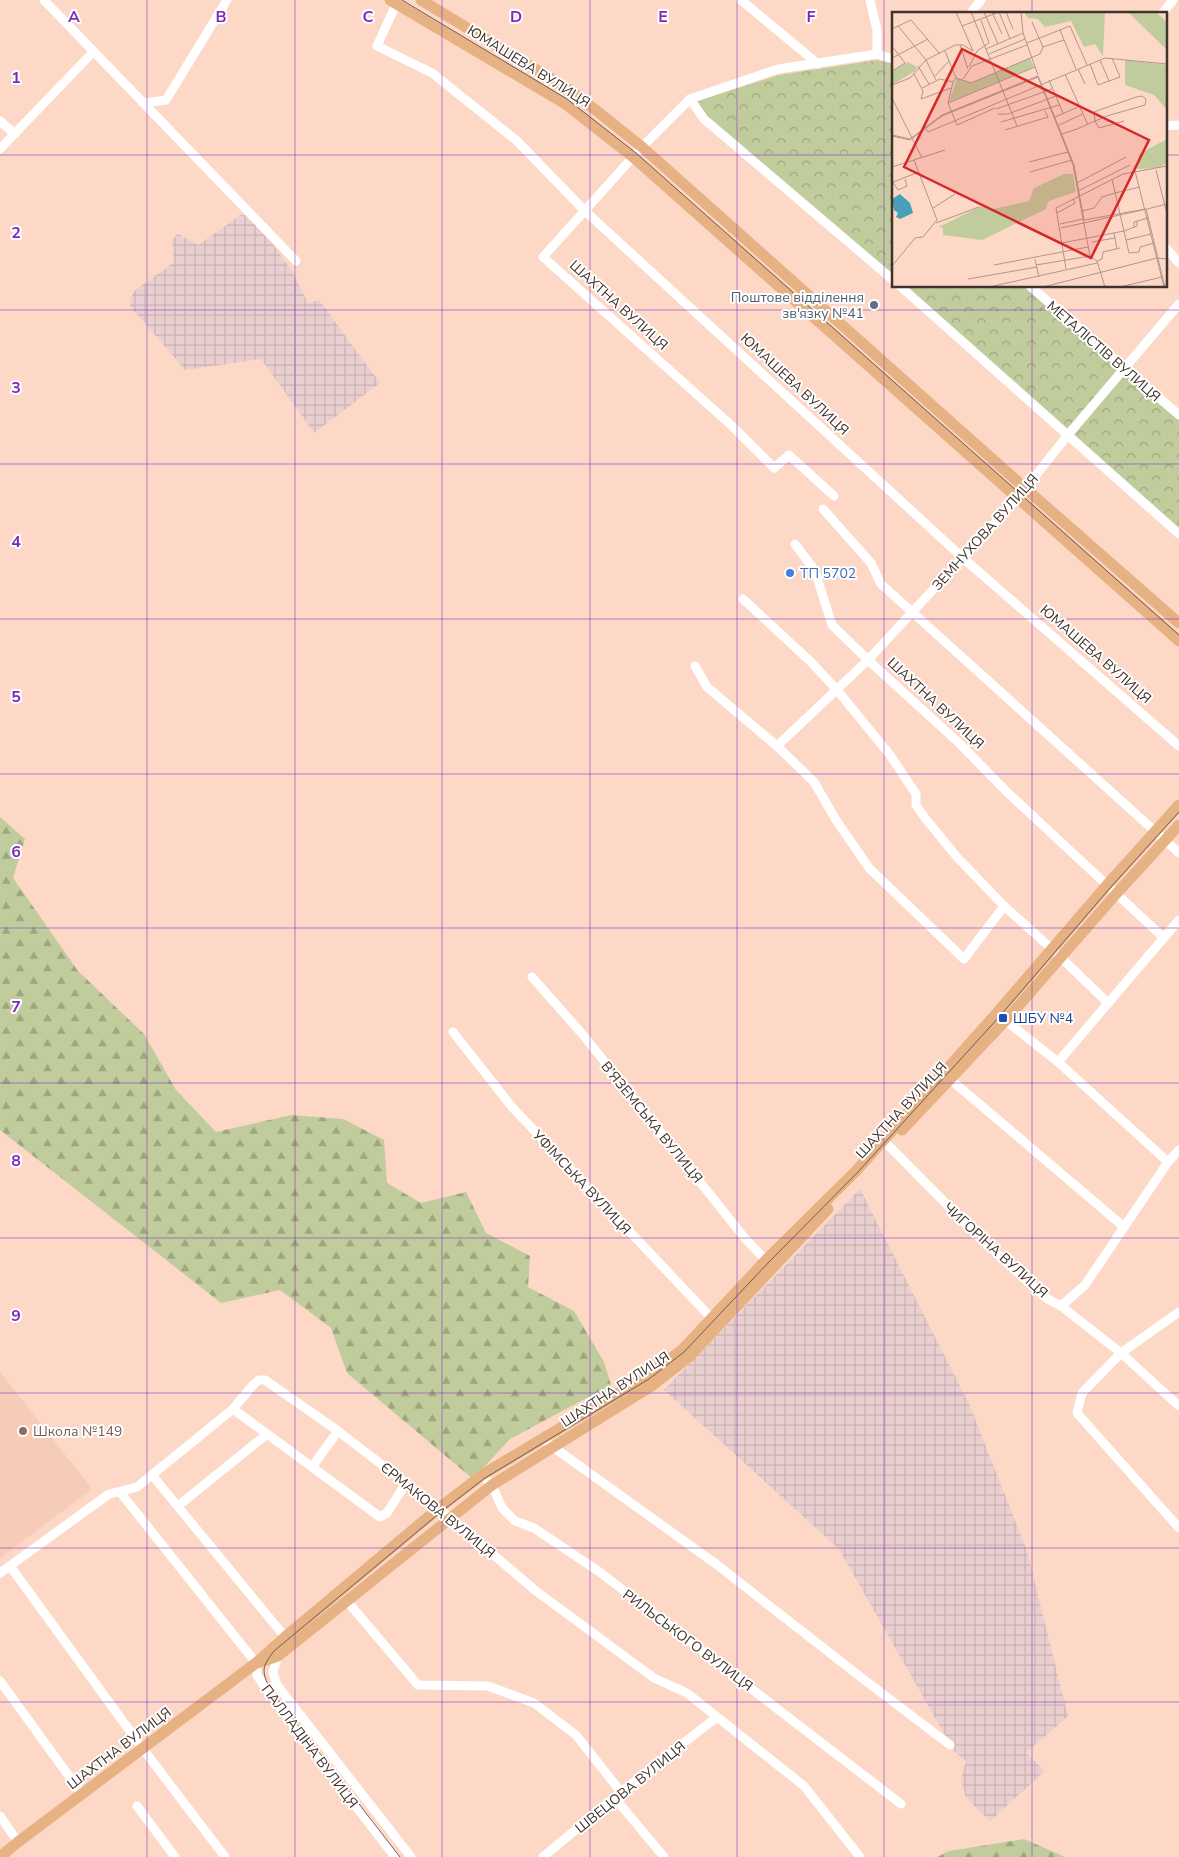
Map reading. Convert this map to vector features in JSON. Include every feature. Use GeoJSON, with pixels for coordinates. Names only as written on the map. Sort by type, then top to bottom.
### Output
{"type":"FeatureCollection","features":[{"type":"Feature","properties":{"kind":"main road","name":"ЮМАШЕВА ВУЛИЦЯ"},"geometry":{"type":"LineString","coordinates":[[421,0],[573,92],[642,146],[1179,623]]}},
{"type":"Feature","properties":{"kind":"main road","name":"ЮМАШЕВА ВУЛИЦЯ"},"geometry":{"type":"LineString","coordinates":[[395,1],[564,103],[633,157],[1179,641]]}},
{"type":"Feature","properties":{"kind":"main road","name":"ШАХТНА ВУЛИЦЯ"},"geometry":{"type":"LineString","coordinates":[[0,1857],[256,1663],[284,1637],[482,1474],[647,1376],[682,1350],[714,1322],[769,1263],[950,1079],[1001,1017],[1052,949],[1179,805]]}},
{"type":"Feature","properties":{"kind":"main road","name":"ШАХТНА ВУЛИЦЯ"},"geometry":{"type":"LineString","coordinates":[[886,1143],[1001,1017],[1061,958],[1116,894],[1179,826]]}},
{"type":"Feature","properties":{"kind":"main road","name":"ШАХТНА ВУЛИЦЯ"},"geometry":{"type":"LineString","coordinates":[[256,1663],[278,1656],[492,1484],[653,1385],[689,1357],[714,1322]]}},
{"type":"Feature","properties":{"kind":"street"},"geometry":{"type":"LineString","coordinates":[[44,0],[92,52],[145,103],[296,261]]}},
{"type":"Feature","properties":{"kind":"street"},"geometry":{"type":"LineString","coordinates":[[145,103],[166,100],[227,0]]}},
{"type":"Feature","properties":{"kind":"street"},"geometry":{"type":"LineString","coordinates":[[741,0],[818,64]]}},
{"type":"Feature","properties":{"kind":"street"},"geometry":{"type":"LineString","coordinates":[[870,0],[877,30],[877,54]]}},
{"type":"Feature","properties":{"kind":"street"},"geometry":{"type":"LineString","coordinates":[[972,12],[982,0]]}},
{"type":"Feature","properties":{"kind":"street"},"geometry":{"type":"LineString","coordinates":[[1164,12],[1173,0]]}},
{"type":"Feature","properties":{"kind":"street","name":"ЮМАШЕВА ВУЛИЦЯ"},"geometry":{"type":"LineString","coordinates":[[395,1],[377,46],[432,73],[516,140],[585,210],[963,558],[1179,746]]}},
{"type":"Feature","properties":{"kind":"street"},"geometry":{"type":"LineString","coordinates":[[0,149],[92,52]]}},
{"type":"Feature","properties":{"kind":"street"},"geometry":{"type":"LineString","coordinates":[[892,59],[877,54],[778,70],[690,99],[704,119],[892,279]]}},
{"type":"Feature","properties":{"kind":"street","name":"ШАХТНА ВУЛИЦЯ"},"geometry":{"type":"LineString","coordinates":[[690,99],[642,146],[543,258],[731,425],[774,468],[790,455],[834,496]]}},
{"type":"Feature","properties":{"kind":"street"},"geometry":{"type":"LineString","coordinates":[[0,121],[14,134]]}},
{"type":"Feature","properties":{"kind":"street"},"geometry":{"type":"LineString","coordinates":[[1166,126],[1179,125]]}},
{"type":"Feature","properties":{"kind":"street"},"geometry":{"type":"LineString","coordinates":[[1166,248],[1179,263]]}},
{"type":"Feature","properties":{"kind":"street"},"geometry":{"type":"LineString","coordinates":[[902,288],[1179,534]]}},
{"type":"Feature","properties":{"kind":"street","name":"МЕТАЛІСТІВ ВУЛИЦЯ"},"geometry":{"type":"LineString","coordinates":[[1032,288],[1179,415]]}},
{"type":"Feature","properties":{"kind":"street","name":"ЗЕМНУХОВА ВУЛИЦЯ"},"geometry":{"type":"LineString","coordinates":[[777,746],[868,660],[1017,499],[1123,368],[1179,304]]}},
{"type":"Feature","properties":{"kind":"street"},"geometry":{"type":"LineString","coordinates":[[823,509],[871,563],[881,584],[1179,853]]}},
{"type":"Feature","properties":{"kind":"street","name":"ШАХТНА ВУЛИЦЯ"},"geometry":{"type":"LineString","coordinates":[[795,544],[815,571],[832,625],[1164,938]]}},
{"type":"Feature","properties":{"kind":"street"},"geometry":{"type":"LineString","coordinates":[[743,599],[811,662],[837,690],[890,755],[916,794],[916,805],[956,857],[1004,906],[1108,1003]]}},
{"type":"Feature","properties":{"kind":"street"},"geometry":{"type":"LineString","coordinates":[[695,666],[707,687],[777,746],[814,782],[836,820],[868,868],[964,959],[1004,906]]}},
{"type":"Feature","properties":{"kind":"street"},"geometry":{"type":"LineString","coordinates":[[1058,1062],[1179,920]]}},
{"type":"Feature","properties":{"kind":"street","name":"В’ЯЗЕМСЬКА ВУЛИЦЯ"},"geometry":{"type":"LineString","coordinates":[[532,977],[584,1036],[743,1236],[769,1263]]}},
{"type":"Feature","properties":{"kind":"street"},"geometry":{"type":"LineString","coordinates":[[1001,1017],[1058,1062],[1168,1162]]}},
{"type":"Feature","properties":{"kind":"street","name":"УФІМСЬКА ВУЛИЦЯ"},"geometry":{"type":"LineString","coordinates":[[453,1032],[512,1107],[714,1322]]}},
{"type":"Feature","properties":{"kind":"street"},"geometry":{"type":"LineString","coordinates":[[950,1079],[1124,1227]]}},
{"type":"Feature","properties":{"kind":"street","name":"ЧИГОРІНА ВУЛИЦЯ"},"geometry":{"type":"LineString","coordinates":[[886,1143],[983,1242],[1046,1298],[1061,1306],[1085,1285],[1168,1162],[1179,1150]]}},
{"type":"Feature","properties":{"kind":"street"},"geometry":{"type":"LineString","coordinates":[[1061,1306],[1121,1353],[1179,1406]]}},
{"type":"Feature","properties":{"kind":"street"},"geometry":{"type":"LineString","coordinates":[[1179,1312],[1121,1353],[1082,1393],[1077,1413],[1179,1528]]}},
{"type":"Feature","properties":{"kind":"street","name":"ЄРМАКОВА ВУЛИЦЯ"},"geometry":{"type":"LineString","coordinates":[[0,1573],[109,1494],[138,1486],[233,1409],[254,1384],[259,1380],[265,1380],[439,1508],[536,1591],[654,1678],[687,1693],[804,1786],[860,1857]]}},
{"type":"Feature","properties":{"kind":"street"},"geometry":{"type":"LineString","coordinates":[[233,1409],[380,1517],[387,1513],[406,1483]]}},
{"type":"Feature","properties":{"kind":"street"},"geometry":{"type":"LineString","coordinates":[[312,1467],[338,1432]]}},
{"type":"Feature","properties":{"kind":"street"},"geometry":{"type":"LineString","coordinates":[[178,1506],[267,1434]]}},
{"type":"Feature","properties":{"kind":"street"},"geometry":{"type":"LineString","coordinates":[[542,1439],[716,1564],[858,1676],[950,1745]]}},
{"type":"Feature","properties":{"kind":"street","name":"РИЛЬСЬКОГО ВУЛИЦЯ"},"geometry":{"type":"LineString","coordinates":[[482,1474],[492,1484],[502,1508],[516,1520],[534,1528],[601,1573],[901,1804]]}},
{"type":"Feature","properties":{"kind":"street"},"geometry":{"type":"LineString","coordinates":[[152,1475],[284,1637]]}},
{"type":"Feature","properties":{"kind":"street","name":"ПАЛЛАДІНА ВУЛИЦЯ"},"geometry":{"type":"LineString","coordinates":[[120,1492],[256,1663],[257,1675],[268,1692],[394,1857]]}},
{"type":"Feature","properties":{"kind":"street"},"geometry":{"type":"LineString","coordinates":[[10,1566],[143,1749],[225,1857]]}},
{"type":"Feature","properties":{"kind":"street"},"geometry":{"type":"LineString","coordinates":[[347,1601],[418,1685],[488,1686],[534,1703],[576,1735],[664,1857]]}},
{"type":"Feature","properties":{"kind":"street"},"geometry":{"type":"LineString","coordinates":[[278,1656],[273,1672],[277,1685],[411,1857]]}},
{"type":"Feature","properties":{"kind":"street"},"geometry":{"type":"LineString","coordinates":[[256,1663],[273,1672]]}},
{"type":"Feature","properties":{"kind":"street"},"geometry":{"type":"LineString","coordinates":[[0,1681],[82,1794]]}},
{"type":"Feature","properties":{"kind":"street","name":"ШВЕЦОВА ВУЛИЦЯ"},"geometry":{"type":"LineString","coordinates":[[543,1857],[717,1717]]}},
{"type":"Feature","properties":{"kind":"street"},"geometry":{"type":"LineString","coordinates":[[137,1806],[176,1857]]}},
{"type":"Feature","properties":{"kind":"street"},"geometry":{"type":"LineString","coordinates":[[0,1816],[18,1842]]}},
{"type":"Feature","properties":{"kind":"shaded area"},"geometry":{"type":"Polygon","coordinates":[[[241,215],[255,216],[291,269],[308,303],[319,300],[380,383],[314,433],[261,359],[185,370],[130,306],[133,292],[174,262],[172,239],[178,234],[198,245],[241,215]]]}},
{"type":"Feature","properties":{"kind":"shaded area"},"geometry":{"type":"Polygon","coordinates":[[[860,1189],[970,1406],[1027,1551],[1068,1716],[1026,1753],[1045,1771],[990,1821],[966,1798],[961,1779],[966,1761],[954,1751],[839,1549],[664,1390],[860,1189]]]}},
{"type":"Feature","properties":{"kind":"shaded area","name":"Школа №149"},"geometry":{"type":"Polygon","coordinates":[[[0,1372],[92,1489],[0,1558],[0,1372]]]}},
{"type":"Feature","properties":{"kind":"green space"},"geometry":{"type":"Polygon","coordinates":[[[877,60],[892,64],[892,273],[708,117],[697,101],[779,75],[877,60]]]}},
{"type":"Feature","properties":{"kind":"green space"},"geometry":{"type":"Polygon","coordinates":[[[908,288],[1026,288],[1179,420],[1179,528],[908,288]]]}},
{"type":"Feature","properties":{"kind":"green space"},"geometry":{"type":"Polygon","coordinates":[[[0,817],[25,839],[13,878],[78,971],[144,1034],[176,1090],[216,1132],[291,1115],[343,1119],[384,1140],[387,1183],[421,1203],[466,1192],[486,1233],[530,1256],[528,1287],[574,1311],[604,1362],[611,1385],[510,1439],[473,1479],[347,1373],[331,1328],[280,1290],[221,1303],[0,1130],[0,817]]]}},
{"type":"Feature","properties":{"kind":"green space"},"geometry":{"type":"Polygon","coordinates":[[[1024,1839],[1065,1857],[937,1857],[949,1851],[1024,1839]]]}},
{"type":"Feature","properties":{"kind":"tram line"},"geometry":{"type":"LineString","coordinates":[[402,0],[567,99],[636,153],[1179,635]]}},
{"type":"Feature","properties":{"kind":"tram line"},"geometry":{"type":"LineString","coordinates":[[400,1857],[270,1689],[264,1669],[274,1651],[442,1511],[485,1478],[649,1379],[684,1352],[857,1173],[1000,1016],[1110,888],[1179,812]]}},
{"type":"Feature","properties":{"kind":"place","name":"Поштове відділення зв'язку №41"},"geometry":{"type":"Point","coordinates":[874,305]}},
{"type":"Feature","properties":{"kind":"place","name":"ТП 5702"},"geometry":{"type":"Point","coordinates":[790,573]}},
{"type":"Feature","properties":{"kind":"place","name":"ШБУ №4"},"geometry":{"type":"Point","coordinates":[1003,1018]}},
{"type":"Feature","properties":{"kind":"place","name":"Школа №149"},"geometry":{"type":"Point","coordinates":[23,1431]}}]}
